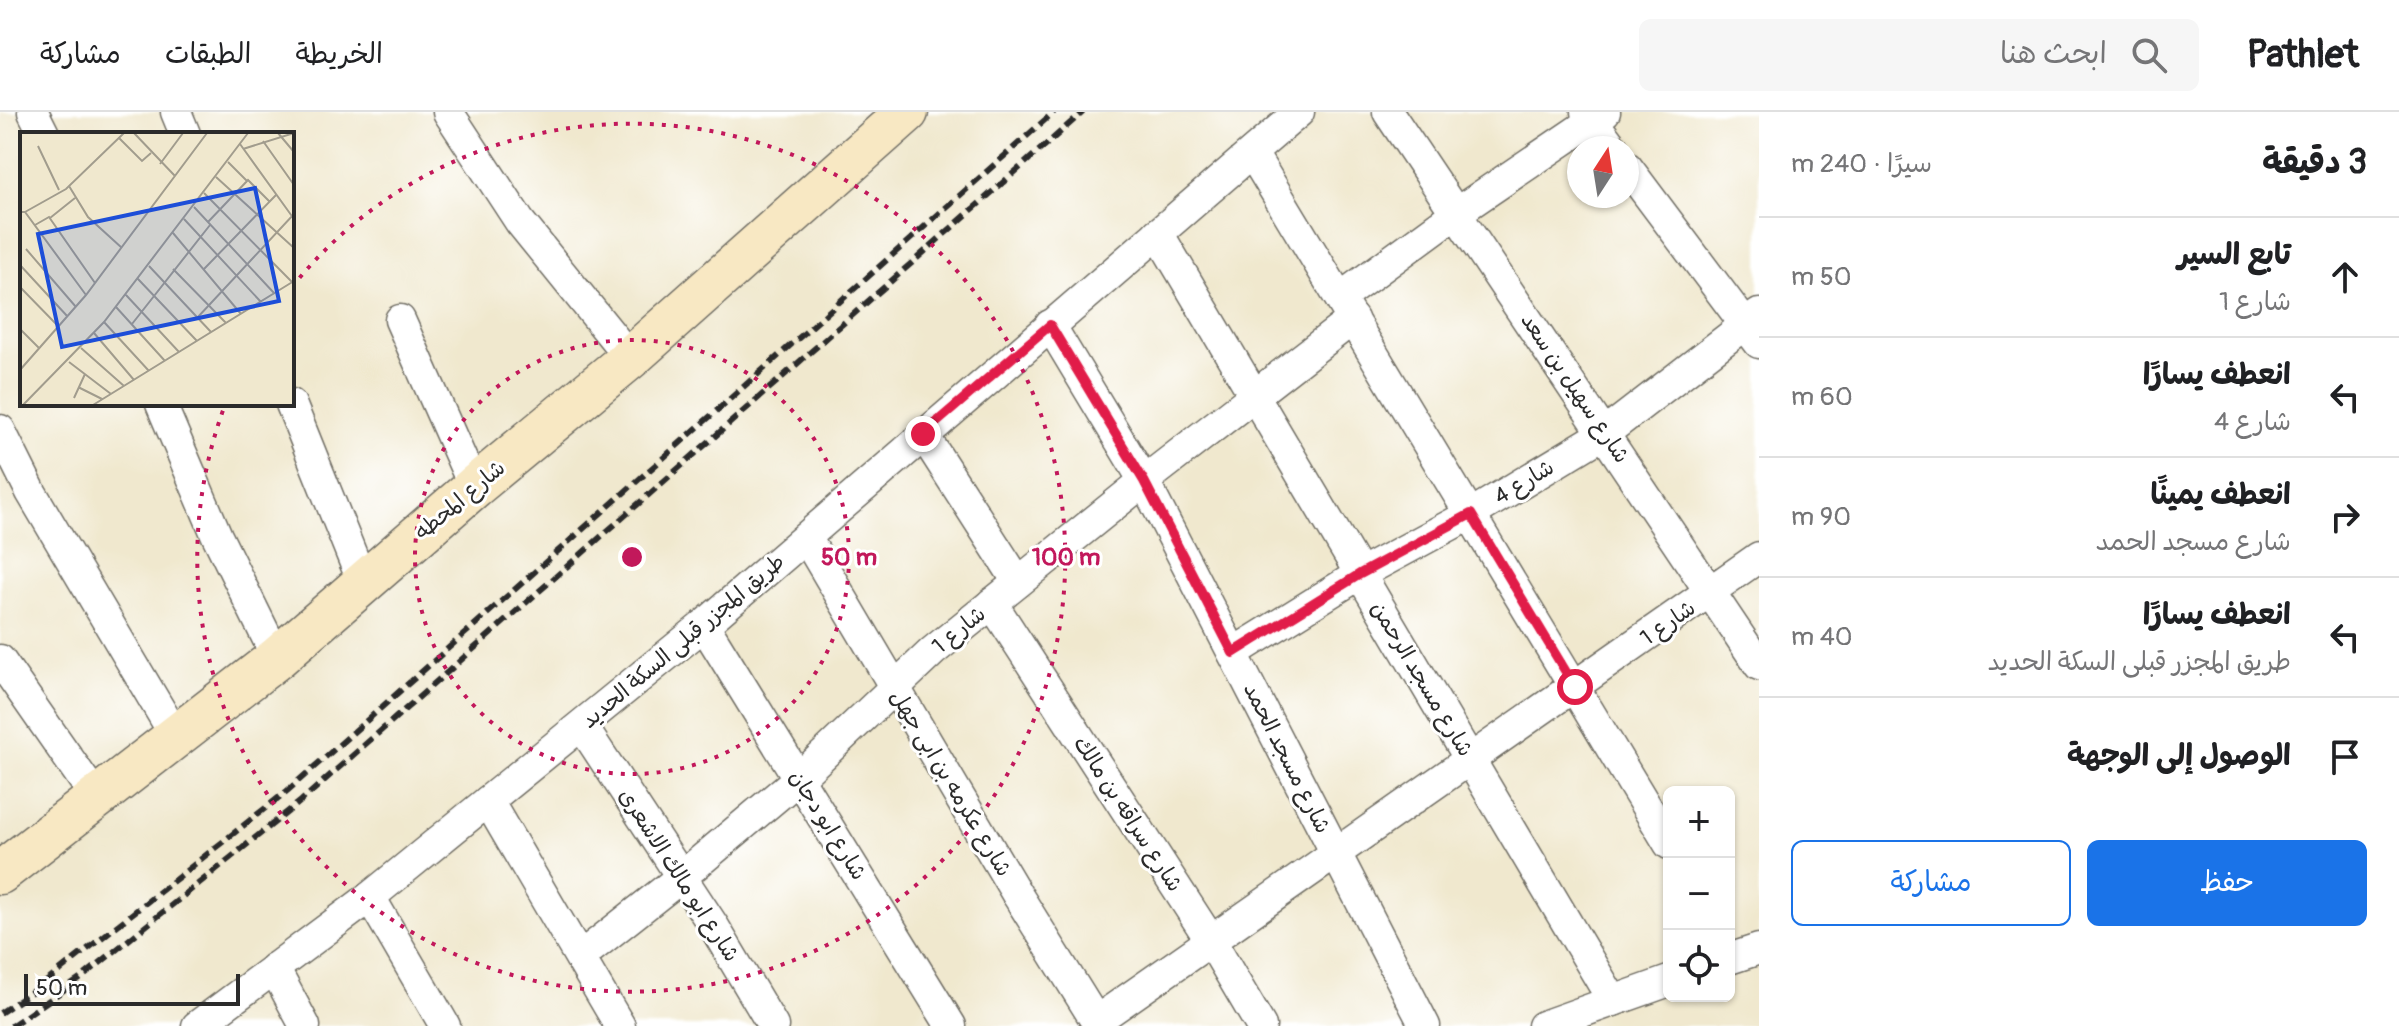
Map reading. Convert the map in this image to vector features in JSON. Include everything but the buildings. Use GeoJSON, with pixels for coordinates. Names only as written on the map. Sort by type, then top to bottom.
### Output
{"type":"FeatureCollection","features":[{"type":"Feature","properties":{"kind":"street"},"geometry":{"type":"LineString","coordinates":[[33,112],[43,132]]}},
{"type":"Feature","properties":{"kind":"street"},"geometry":{"type":"LineString","coordinates":[[176,112],[184,132]]}},
{"type":"Feature","properties":{"kind":"street"},"geometry":{"type":"LineString","coordinates":[[448,112],[520,222],[630,358]]}},
{"type":"Feature","properties":{"kind":"street","name":"شارع المحطه"},"geometry":{"type":"LineString","coordinates":[[4,863],[97,799],[277,658],[474,487],[630,358],[907,112]]}},
{"type":"Feature","properties":{"kind":"street","name":"طريق المجزر قبلى السكة الحديد"},"geometry":{"type":"LineString","coordinates":[[197,1026],[370,897],[704,625],[1299,112]]}},
{"type":"Feature","properties":{"kind":"street","name":"شارع سهيل بن سعد"},"geometry":{"type":"LineString","coordinates":[[1388,112],[1759,665]]}},
{"type":"Feature","properties":{"kind":"street"},"geometry":{"type":"LineString","coordinates":[[1595,115],[1606,136]]}},
{"type":"Feature","properties":{"kind":"street","name":"شارع 1"},"geometry":{"type":"LineString","coordinates":[[580,957],[799,778],[912,668],[1254,395],[1456,213],[1595,115]]}},
{"type":"Feature","properties":{"kind":"street"},"geometry":{"type":"LineString","coordinates":[[1252,153],[1663,834]]}},
{"type":"Feature","properties":{"kind":"street"},"geometry":{"type":"LineString","coordinates":[[1639,182],[1755,327]]}},
{"type":"Feature","properties":{"kind":"street","name":"شارع مسجد الرحمن"},"geometry":{"type":"LineString","coordinates":[[1158,233],[1613,1001]]}},
{"type":"Feature","properties":{"kind":"street"},"geometry":{"type":"LineString","coordinates":[[400,320],[474,487]]}},
{"type":"Feature","properties":{"kind":"street","name":"شارع مسجد الحمد"},"geometry":{"type":"LineString","coordinates":[[1050,325],[1144,481],[1425,1026]]}},
{"type":"Feature","properties":{"kind":"street","name":"شارع 4"},"geometry":{"type":"LineString","coordinates":[[1233,653],[1360,574],[1471,514],[1605,433],[1755,327]]}},
{"type":"Feature","properties":{"kind":"street"},"geometry":{"type":"LineString","coordinates":[[162,406],[217,536],[277,658]]}},
{"type":"Feature","properties":{"kind":"street"},"geometry":{"type":"LineString","coordinates":[[292,406],[363,583]]}},
{"type":"Feature","properties":{"kind":"street"},"geometry":{"type":"LineString","coordinates":[[0,430],[31,492],[176,737]]}},
{"type":"Feature","properties":{"kind":"street"},"geometry":{"type":"LineString","coordinates":[[923,434],[1018,582]]}},
{"type":"Feature","properties":{"kind":"street","name":"شارع عكرمه بن ابى جهل"},"geometry":{"type":"LineString","coordinates":[[807,539],[1098,1024]]}},
{"type":"Feature","properties":{"kind":"street","name":"شارع 1"},"geometry":{"type":"LineString","coordinates":[[1098,1024],[1211,941],[1759,557]]}},
{"type":"Feature","properties":{"kind":"street","name":"شارع سراقه بن مالك"},"geometry":{"type":"LineString","coordinates":[[992,603],[1211,941],[1261,1026]]}},
{"type":"Feature","properties":{"kind":"street","name":"شارع ابو دجان"},"geometry":{"type":"LineString","coordinates":[[704,625],[951,1026]]}},
{"type":"Feature","properties":{"kind":"street"},"geometry":{"type":"LineString","coordinates":[[0,660],[97,799]]}},
{"type":"Feature","properties":{"kind":"street","name":"شارع ابو مالك الاشعرى"},"geometry":{"type":"LineString","coordinates":[[582,726],[713,925],[773,1026]]}},
{"type":"Feature","properties":{"kind":"street"},"geometry":{"type":"LineString","coordinates":[[488,801],[620,1026]]}},
{"type":"Feature","properties":{"kind":"street"},"geometry":{"type":"LineString","coordinates":[[370,897],[445,1026]]}},
{"type":"Feature","properties":{"kind":"street"},"geometry":{"type":"LineString","coordinates":[[274,968],[305,1026]]}},
{"type":"Feature","properties":{"kind":"street"},"geometry":{"type":"LineString","coordinates":[[1543,1026],[1663,983]]}},
{"type":"Feature","properties":{"kind":"railway"},"geometry":{"type":"LineString","coordinates":[[0,1013],[42,985],[287,791],[1054,112]]}},
{"type":"Feature","properties":{"kind":"railway"},"geometry":{"type":"LineString","coordinates":[[11,1026],[80,979],[301,801],[1083,112]]}},
{"type":"Feature","properties":{"kind":"route"},"geometry":{"type":"LineString","coordinates":[[923,434],[1050,325],[1144,481],[1233,653],[1360,574],[1471,514],[1575,687]]}}]}
